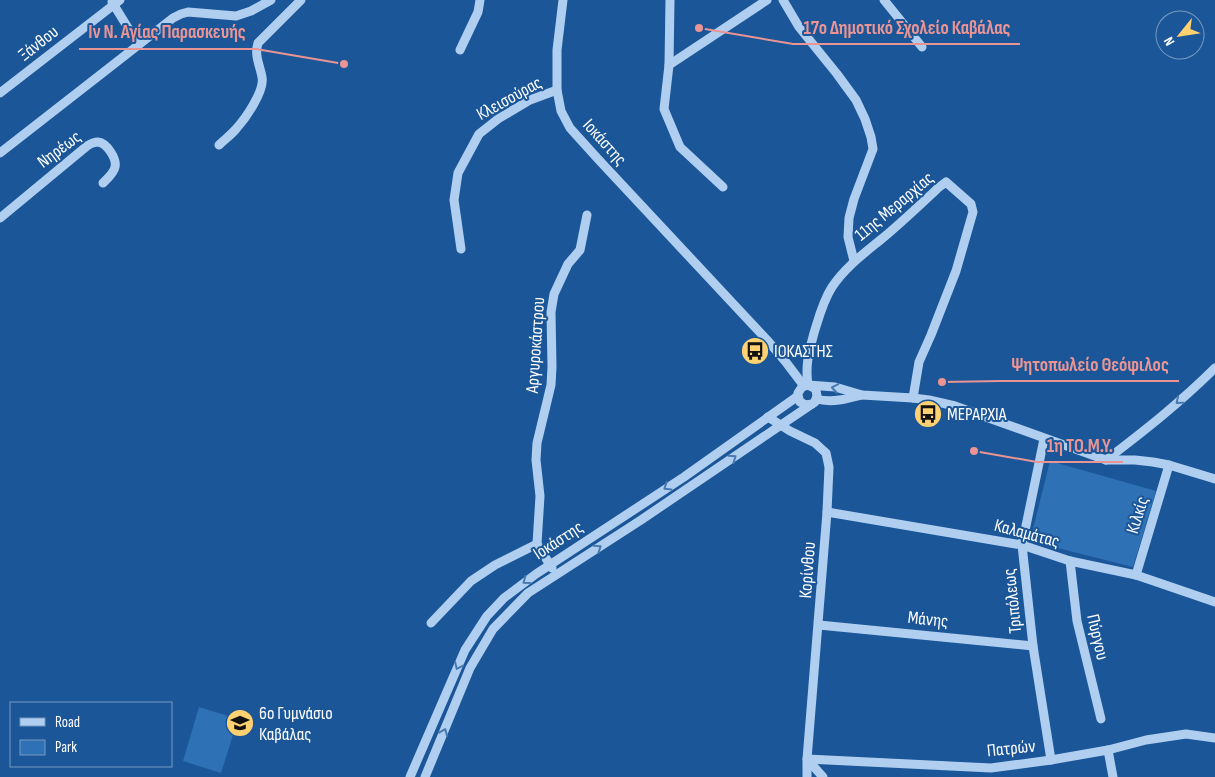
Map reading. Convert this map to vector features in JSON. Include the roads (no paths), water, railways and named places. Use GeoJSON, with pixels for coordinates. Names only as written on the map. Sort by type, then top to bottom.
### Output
{"type":"FeatureCollection","features":[{"type":"Feature","properties":{"kind":"street"},"geometry":{"type":"LineString","coordinates":[[0,153],[173,18],[188,12],[236,16],[251,11],[271,0]]}},
{"type":"Feature","properties":{"kind":"street"},"geometry":{"type":"LineString","coordinates":[[219,145],[246,115],[261,90],[263,78],[256,56],[258,43],[301,0]]}},
{"type":"Feature","properties":{"kind":"street"},"geometry":{"type":"LineString","coordinates":[[460,50],[478,12],[480,0]]}},
{"type":"Feature","properties":{"kind":"street","name":"Ιοκάστης"},"geometry":{"type":"LineString","coordinates":[[563,0],[557,50],[557,90],[561,111],[570,128],[766,340],[806,386]]}},
{"type":"Feature","properties":{"kind":"street"},"geometry":{"type":"LineString","coordinates":[[670,0],[669,65],[664,109],[680,147],[723,187]]}},
{"type":"Feature","properties":{"kind":"street"},"geometry":{"type":"LineString","coordinates":[[669,65],[767,0]]}},
{"type":"Feature","properties":{"kind":"street"},"geometry":{"type":"LineString","coordinates":[[783,0],[799,28],[856,100],[866,119],[871,137],[872,149],[857,189],[848,228],[848,237],[854,262]]}},
{"type":"Feature","properties":{"kind":"street"},"geometry":{"type":"LineString","coordinates":[[884,0],[922,48]]}},
{"type":"Feature","properties":{"kind":"street"},"geometry":{"type":"LineString","coordinates":[[115,2],[138,44]]}},
{"type":"Feature","properties":{"kind":"street","name":"Ξάνθου"},"geometry":{"type":"LineString","coordinates":[[0,93],[115,2]]}},
{"type":"Feature","properties":{"kind":"street","name":"Κλεισούρας"},"geometry":{"type":"LineString","coordinates":[[461,249],[454,200],[458,173],[478,134],[498,119],[530,100],[557,90]]}},
{"type":"Feature","properties":{"kind":"street","name":"Νηρέως"},"geometry":{"type":"LineString","coordinates":[[0,218],[87,146],[96,142],[103,144],[114,158],[115,168],[103,183]]}},
{"type":"Feature","properties":{"kind":"street","name":"11ης Μεραρχίας"},"geometry":{"type":"LineString","coordinates":[[806,386],[807,363],[822,310],[832,287],[844,271],[946,182],[971,204],[973,212],[962,254],[937,321],[919,362],[913,398]]}},
{"type":"Feature","properties":{"kind":"street","name":"Αργυροκάστρου"},"geometry":{"type":"LineString","coordinates":[[537,544],[540,496],[536,460],[538,437],[551,385],[551,312],[554,294],[559,282],[568,264],[580,250],[587,216]]}},
{"type":"Feature","properties":{"kind":"street"},"geometry":{"type":"LineString","coordinates":[[1106,460],[1139,435],[1215,368]]}},
{"type":"Feature","properties":{"kind":"street"},"geometry":{"type":"LineString","coordinates":[[862,395],[836,401],[814,402],[806,405],[800,402],[798,396],[799,390],[806,386],[835,387],[862,395],[935,401],[955,406],[1106,460],[1135,460],[1169,465],[1215,479]]}},
{"type":"Feature","properties":{"kind":"street"},"geometry":{"type":"LineString","coordinates":[[806,386],[816,390],[814,402]]}},
{"type":"Feature","properties":{"kind":"street","name":"Ιοκάστης"},"geometry":{"type":"LineString","coordinates":[[410,777],[465,650],[487,616],[507,595],[550,564],[684,477],[798,396]]}},
{"type":"Feature","properties":{"kind":"street","name":"Ιοκάστης"},"geometry":{"type":"LineString","coordinates":[[425,777],[470,668],[493,629],[528,594],[641,520],[814,402]]}},
{"type":"Feature","properties":{"kind":"street","name":"Κορίνθου"},"geometry":{"type":"LineString","coordinates":[[768,417],[815,443],[826,453],[829,467],[819,625],[806,777]]}},
{"type":"Feature","properties":{"kind":"street","name":"Τριπόλεως"},"geometry":{"type":"LineString","coordinates":[[1044,439],[1022,545],[1033,646],[1051,760]]}},
{"type":"Feature","properties":{"kind":"street","name":"Κιλκίς"},"geometry":{"type":"LineString","coordinates":[[1136,575],[1169,465]]}},
{"type":"Feature","properties":{"kind":"street","name":"Καλαμάτας"},"geometry":{"type":"LineString","coordinates":[[827,512],[1022,545],[1070,561],[1136,575],[1215,602]]}},
{"type":"Feature","properties":{"kind":"street"},"geometry":{"type":"LineString","coordinates":[[431,623],[471,581],[537,544],[556,574]]}},
{"type":"Feature","properties":{"kind":"street","name":"Πύργου"},"geometry":{"type":"LineString","coordinates":[[1070,561],[1077,621],[1101,719]]}},
{"type":"Feature","properties":{"kind":"street","name":"Μάνης"},"geometry":{"type":"LineString","coordinates":[[819,625],[1033,646]]}},
{"type":"Feature","properties":{"kind":"street","name":"Πατρών"},"geometry":{"type":"LineString","coordinates":[[807,759],[991,768],[1051,760],[1108,750],[1146,740],[1186,734],[1215,738]]}},
{"type":"Feature","properties":{"kind":"street"},"geometry":{"type":"LineString","coordinates":[[1108,750],[1113,777]]}},
{"type":"Feature","properties":{"kind":"street"},"geometry":{"type":"LineString","coordinates":[[807,759],[822,777]]}},
{"type":"Feature","properties":{"kind":"place","name":"17ο Δημοτικό Σχολείο Καβάλας"},"geometry":{"type":"Point","coordinates":[699,28]}},
{"type":"Feature","properties":{"kind":"place","name":"Ιν Ν. Αγίας Παρασκευής"},"geometry":{"type":"Point","coordinates":[344,64]}},
{"type":"Feature","properties":{"kind":"place","name":"ΙΟΚΑΣΤΗΣ"},"geometry":{"type":"Point","coordinates":[755,351]}},
{"type":"Feature","properties":{"kind":"place","name":"Ψητοπωλείο Θεόφιλος"},"geometry":{"type":"Point","coordinates":[942,382]}},
{"type":"Feature","properties":{"kind":"place","name":"ΜΕΡΑΡΧΙΑ"},"geometry":{"type":"Point","coordinates":[928,414]}},
{"type":"Feature","properties":{"kind":"place","name":"1η ΤΟ.Μ.Υ."},"geometry":{"type":"Point","coordinates":[974,451]}},
{"type":"Feature","properties":{"kind":"place","name":"6ο Γυμνάσιο Καβάλας"},"geometry":{"type":"Point","coordinates":[240,723]}}]}
